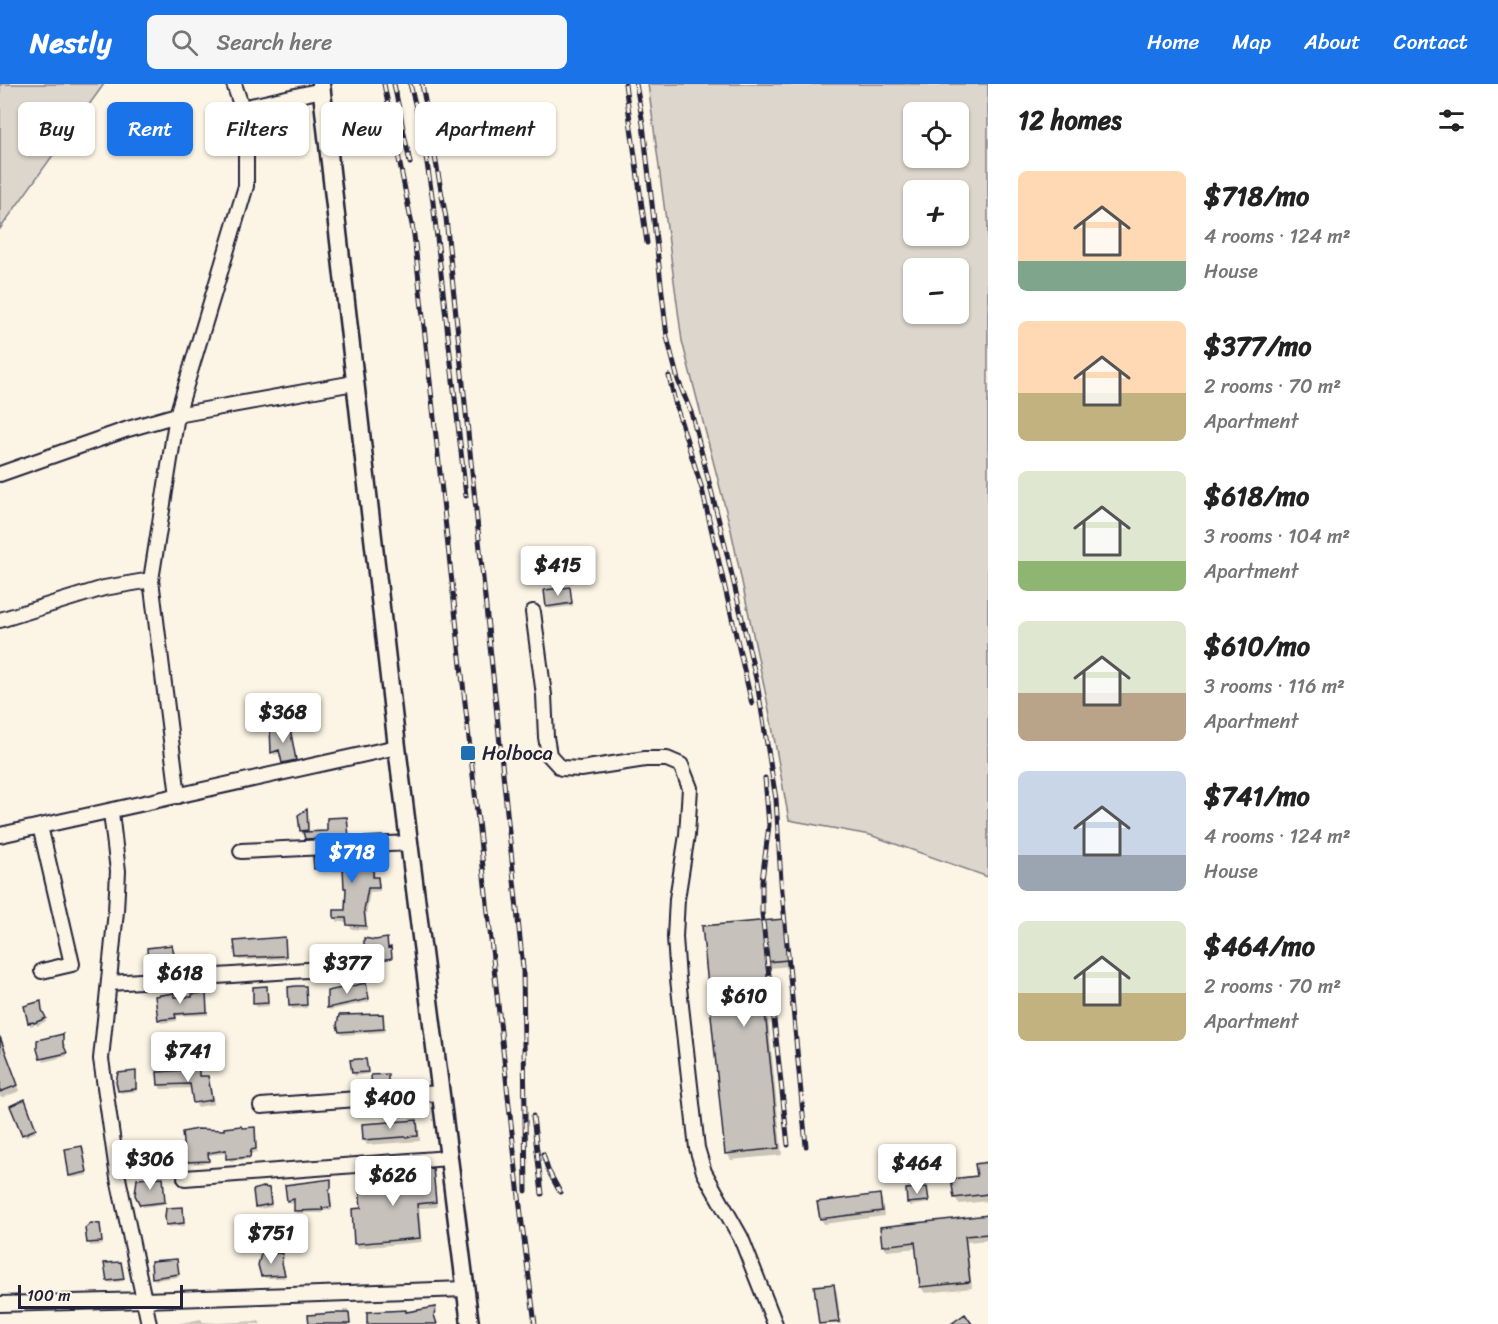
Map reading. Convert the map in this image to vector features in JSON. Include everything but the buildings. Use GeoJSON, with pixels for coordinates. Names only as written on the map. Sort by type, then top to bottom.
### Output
{"type":"FeatureCollection","features":[{"type":"Feature","properties":{"kind":"main road"},"geometry":{"type":"LineString","coordinates":[[321,87],[397,747],[470,1324]]}},
{"type":"Feature","properties":{"kind":"street"},"geometry":{"type":"LineString","coordinates":[[234,84],[240,102]]}},
{"type":"Feature","properties":{"kind":"street"},"geometry":{"type":"LineString","coordinates":[[265,102],[321,87]]}},
{"type":"Feature","properties":{"kind":"street"},"geometry":{"type":"LineString","coordinates":[[178,796],[151,580],[177,415],[246,186],[246,156]]}},
{"type":"Feature","properties":{"kind":"street"},"geometry":{"type":"LineString","coordinates":[[0,474],[128,429],[177,415],[354,383]]}},
{"type":"Feature","properties":{"kind":"street"},"geometry":{"type":"LineString","coordinates":[[0,620],[104,588],[151,580]]}},
{"type":"Feature","properties":{"kind":"street"},"geometry":{"type":"LineString","coordinates":[[533,612],[549,755],[561,768],[581,769],[645,759],[667,759],[681,765],[690,788],[687,835],[677,899],[675,937],[697,1148],[704,1172],[741,1238],[775,1324]]}},
{"type":"Feature","properties":{"kind":"street"},"geometry":{"type":"LineString","coordinates":[[0,835],[397,747]]}},
{"type":"Feature","properties":{"kind":"street"},"geometry":{"type":"LineString","coordinates":[[111,812],[118,871],[110,982],[101,1059],[118,1178],[149,1324]]}},
{"type":"Feature","properties":{"kind":"street"},"geometry":{"type":"LineString","coordinates":[[40,826],[72,964],[42,971]]}},
{"type":"Feature","properties":{"kind":"street"},"geometry":{"type":"LineString","coordinates":[[241,851],[410,843]]}},
{"type":"Feature","properties":{"kind":"street"},"geometry":{"type":"LineString","coordinates":[[110,982],[307,970]]}},
{"type":"Feature","properties":{"kind":"street"},"geometry":{"type":"LineString","coordinates":[[261,1106],[440,1093]]}},
{"type":"Feature","properties":{"kind":"street"},"geometry":{"type":"LineString","coordinates":[[184,1178],[449,1158]]}},
{"type":"Feature","properties":{"kind":"street"},"geometry":{"type":"LineString","coordinates":[[0,1304],[465,1289]]}},
{"type":"Feature","properties":{"kind":"shaded area"},"geometry":{"type":"Polygon","coordinates":[[[0,84],[104,84],[91,102],[18,102],[18,156],[52,156],[0,229],[0,84]]]}},
{"type":"Feature","properties":{"kind":"shaded area"},"geometry":{"type":"Polygon","coordinates":[[[648,84],[988,84],[988,877],[870,835],[789,820],[769,710],[731,530],[682,341],[648,84]]]}},
{"type":"Feature","properties":{"kind":"railway"},"geometry":{"type":"LineString","coordinates":[[384,84],[414,235],[522,1224],[535,1324]]}},
{"type":"Feature","properties":{"kind":"railway"},"geometry":{"type":"LineString","coordinates":[[394,84],[410,163]]}},
{"type":"Feature","properties":{"kind":"railway"},"geometry":{"type":"LineString","coordinates":[[410,84],[422,131],[433,202],[466,496]]}},
{"type":"Feature","properties":{"kind":"railway"},"geometry":{"type":"LineString","coordinates":[[422,84],[446,218],[523,968],[526,1191]]}},
{"type":"Feature","properties":{"kind":"railway"},"geometry":{"type":"LineString","coordinates":[[625,84],[647,243]]}},
{"type":"Feature","properties":{"kind":"railway"},"geometry":{"type":"LineString","coordinates":[[636,84],[643,124],[667,337],[678,380],[692,415],[724,541],[757,683],[776,799],[781,881],[806,1146]]}},
{"type":"Feature","properties":{"kind":"railway"},"geometry":{"type":"LineString","coordinates":[[669,376],[702,489],[752,704]]}},
{"type":"Feature","properties":{"kind":"railway"},"geometry":{"type":"LineString","coordinates":[[765,778],[769,825],[762,880],[762,913],[788,1145]]}},
{"type":"Feature","properties":{"kind":"railway"},"geometry":{"type":"LineString","coordinates":[[533,1116],[542,1194]]}},
{"type":"Feature","properties":{"kind":"railway"},"geometry":{"type":"LineString","coordinates":[[543,1154],[548,1170],[560,1192]]}},
{"type":"Feature","properties":{"kind":"place","name":"Holboca"},"geometry":{"type":"Point","coordinates":[468,753]}}]}
